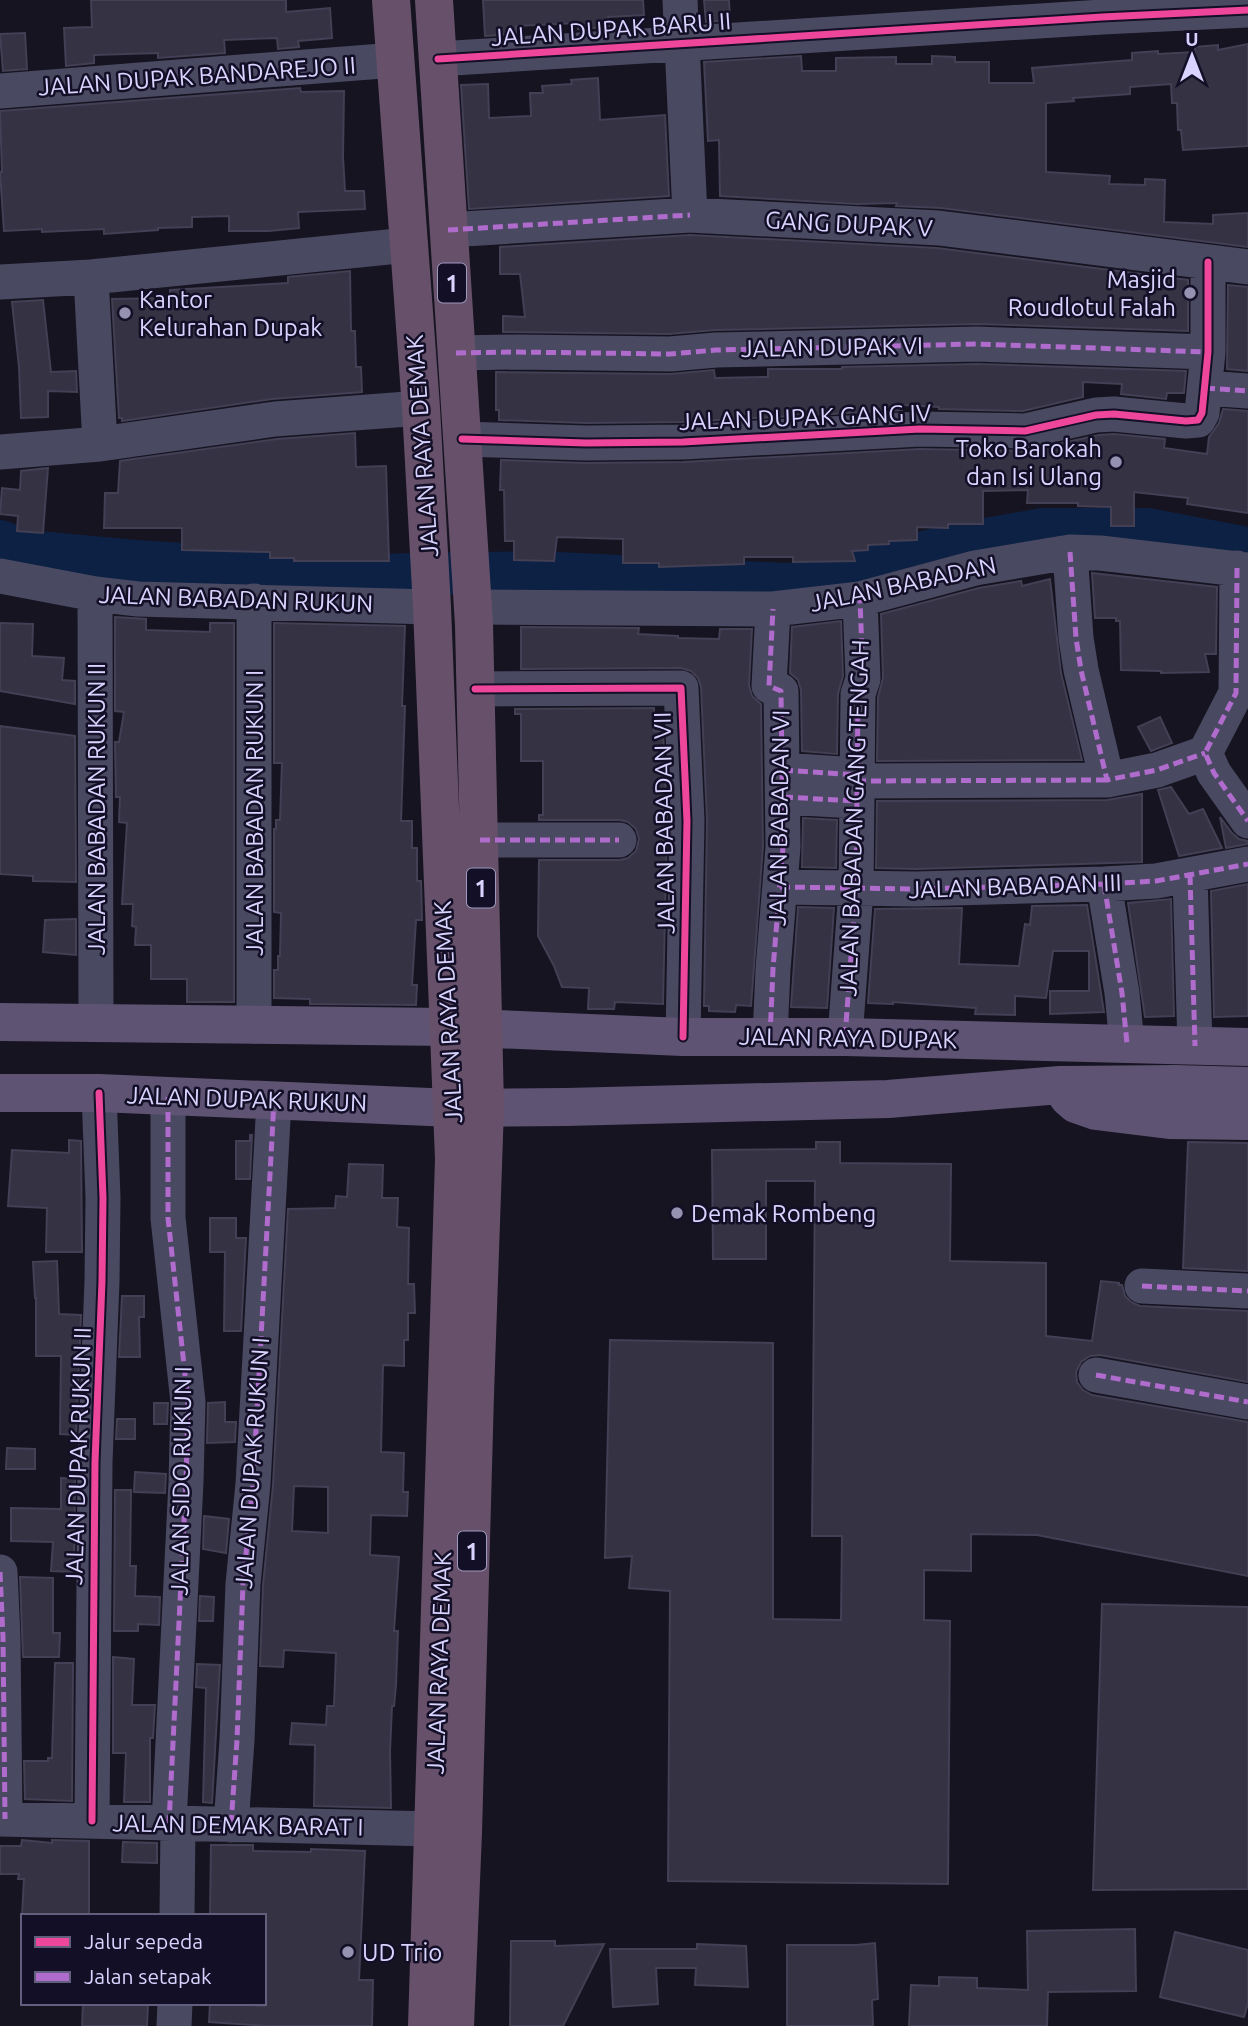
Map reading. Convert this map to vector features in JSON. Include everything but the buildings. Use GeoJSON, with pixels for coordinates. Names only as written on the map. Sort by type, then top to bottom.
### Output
{"type":"FeatureCollection","features":[{"type":"Feature","properties":{"kind":"highway","name":"JALAN RAYA DEMAK"},"geometry":{"type":"LineString","coordinates":[[391,0],[421,408],[431,586],[466,1027],[469,1108],[475,1394],[463,1832],[442,2010]]}},
{"type":"Feature","properties":{"kind":"highway","name":"JALAN RAYA DEMAK"},"geometry":{"type":"LineString","coordinates":[[434,0],[471,585],[480,839],[466,1027]]}},
{"type":"Feature","properties":{"kind":"highway","name":"JALAN RAYA DEMAK"},"geometry":{"type":"LineString","coordinates":[[442,2010],[434,1829],[454,1173],[469,1108]]}},
{"type":"Feature","properties":{"kind":"main road"},"geometry":{"type":"LineString","coordinates":[[0,1023],[466,1027]]}},
{"type":"Feature","properties":{"kind":"main road","name":"JALAN RAYA DUPAK"},"geometry":{"type":"LineString","coordinates":[[466,1027],[683,1037],[845,1037],[1248,1047]]}},
{"type":"Feature","properties":{"kind":"main road"},"geometry":{"type":"LineString","coordinates":[[1060,1086],[1076,1104],[1096,1111],[1169,1120],[1248,1121]]}},
{"type":"Feature","properties":{"kind":"main road"},"geometry":{"type":"LineString","coordinates":[[469,1108],[888,1099],[1060,1086],[1248,1086]]}},
{"type":"Feature","properties":{"kind":"main road","name":"JALAN DUPAK RUKUN"},"geometry":{"type":"LineString","coordinates":[[0,1093],[99,1093],[469,1108]]}},
{"type":"Feature","properties":{"kind":"street"},"geometry":{"type":"LineString","coordinates":[[680,0],[690,215]]}},
{"type":"Feature","properties":{"kind":"street","name":"JALAN DUPAK BARU II"},"geometry":{"type":"LineString","coordinates":[[438,59],[681,43],[1102,9],[1248,10]]}},
{"type":"Feature","properties":{"kind":"street","name":"JALAN DUPAK BANDAREJO II"},"geometry":{"type":"LineString","coordinates":[[0,91],[395,60]]}},
{"type":"Feature","properties":{"kind":"street","name":"GANG DUPAK V"},"geometry":{"type":"LineString","coordinates":[[448,230],[690,215],[939,228],[1248,267]]}},
{"type":"Feature","properties":{"kind":"street"},"geometry":{"type":"LineString","coordinates":[[1,274],[91,277],[408,245]]}},
{"type":"Feature","properties":{"kind":"street"},"geometry":{"type":"LineString","coordinates":[[1208,262],[1208,352],[1205,388],[1248,391]]}},
{"type":"Feature","properties":{"kind":"street"},"geometry":{"type":"LineString","coordinates":[[91,277],[100,444]]}},
{"type":"Feature","properties":{"kind":"street","name":"JALAN DUPAK VI"},"geometry":{"type":"LineString","coordinates":[[456,353],[670,354],[716,350],[976,344],[1208,352]]}},
{"type":"Feature","properties":{"kind":"street","name":"JALAN DUPAK GANG IV"},"geometry":{"type":"LineString","coordinates":[[462,439],[586,443],[683,442],[920,429],[1025,432],[1096,415],[1114,414],[1192,421],[1200,418],[1205,388]]}},
{"type":"Feature","properties":{"kind":"street"},"geometry":{"type":"LineString","coordinates":[[0,453],[100,444],[275,419],[421,408]]}},
{"type":"Feature","properties":{"kind":"street"},"geometry":{"type":"LineString","coordinates":[[1070,552],[1081,670],[1107,780]]}},
{"type":"Feature","properties":{"kind":"street","name":"JALAN BABADAN"},"geometry":{"type":"LineString","coordinates":[[471,585],[773,609],[860,599],[975,568],[1070,552],[1243,569]]}},
{"type":"Feature","properties":{"kind":"street"},"geometry":{"type":"LineString","coordinates":[[783,784],[1107,780],[1157,770],[1205,753],[1243,680],[1243,569]]}},
{"type":"Feature","properties":{"kind":"street","name":"JALAN BABADAN RUKUN"},"geometry":{"type":"LineString","coordinates":[[0,576],[95,594],[138,599],[254,601],[431,586]]}},
{"type":"Feature","properties":{"kind":"street","name":"JALAN BABADAN RUKUN II"},"geometry":{"type":"LineString","coordinates":[[95,594],[96,1024]]}},
{"type":"Feature","properties":{"kind":"street","name":"JALAN BABADAN GANG TENGAH"},"geometry":{"type":"LineString","coordinates":[[845,1037],[856,890],[858,694],[863,678],[860,599]]}},
{"type":"Feature","properties":{"kind":"street","name":"JALAN BABADAN RUKUN I"},"geometry":{"type":"LineString","coordinates":[[254,601],[254,1026]]}},
{"type":"Feature","properties":{"kind":"street","name":"JALAN BABADAN VI"},"geometry":{"type":"LineString","coordinates":[[770,1037],[783,847],[781,691],[769,686],[773,609]]}},
{"type":"Feature","properties":{"kind":"street","name":"JALAN BABADAN VII"},"geometry":{"type":"LineString","coordinates":[[475,689],[681,688],[687,821],[683,1037]]}},
{"type":"Feature","properties":{"kind":"street"},"geometry":{"type":"LineString","coordinates":[[1205,753],[1214,773],[1248,821]]}},
{"type":"Feature","properties":{"kind":"street"},"geometry":{"type":"LineString","coordinates":[[480,839],[619,840]]}},
{"type":"Feature","properties":{"kind":"street","name":"JALAN BABADAN III"},"geometry":{"type":"LineString","coordinates":[[780,887],[856,890],[1104,884],[1156,881],[1248,864]]}},
{"type":"Feature","properties":{"kind":"street"},"geometry":{"type":"LineString","coordinates":[[1190,875],[1195,1046]]}},
{"type":"Feature","properties":{"kind":"street"},"geometry":{"type":"LineString","coordinates":[[1104,884],[1122,993],[1127,1044]]}},
{"type":"Feature","properties":{"kind":"street","name":"JALAN DUPAK RUKUN II"},"geometry":{"type":"LineString","coordinates":[[92,1821],[95,1462],[103,1198],[99,1093]]}},
{"type":"Feature","properties":{"kind":"street","name":"JALAN SIDO RUKUN I"},"geometry":{"type":"LineString","coordinates":[[168,1097],[168,1218],[188,1402],[174,1823],[177,1914]]}},
{"type":"Feature","properties":{"kind":"street","name":"JALAN DUPAK RUKUN I"},"geometry":{"type":"LineString","coordinates":[[231,1825],[243,1584],[253,1471],[274,1101]]}},
{"type":"Feature","properties":{"kind":"street"},"geometry":{"type":"LineString","coordinates":[[1142,1286],[1248,1291]]}},
{"type":"Feature","properties":{"kind":"street"},"geometry":{"type":"LineString","coordinates":[[1096,1375],[1248,1402]]}},
{"type":"Feature","properties":{"kind":"street"},"geometry":{"type":"LineString","coordinates":[[0,1572],[2,1819]]}},
{"type":"Feature","properties":{"kind":"street","name":"JALAN DEMAK BARAT I"},"geometry":{"type":"LineString","coordinates":[[2,1819],[434,1829]]}},
{"type":"Feature","properties":{"kind":"street"},"geometry":{"type":"LineString","coordinates":[[174,2026],[175,2005]]}},
{"type":"Feature","properties":{"kind":"waterway"},"geometry":{"type":"LineString","coordinates":[[0,541],[27,551],[135,561],[368,575],[538,572],[786,584],[829,581],[853,569],[957,544],[1043,529],[1147,529],[1248,548]]}},
{"type":"Feature","properties":{"kind":"marked path"},"geometry":{"type":"LineString","coordinates":[[448,230],[690,215]]}},
{"type":"Feature","properties":{"kind":"marked path"},"geometry":{"type":"LineString","coordinates":[[456,353],[670,354],[716,350],[977,344],[1208,352]]}},
{"type":"Feature","properties":{"kind":"marked path"},"geometry":{"type":"LineString","coordinates":[[1205,388],[1248,391]]}},
{"type":"Feature","properties":{"kind":"marked path"},"geometry":{"type":"LineString","coordinates":[[1070,552],[1081,670],[1107,780],[1157,770],[1205,753]]}},
{"type":"Feature","properties":{"kind":"marked path"},"geometry":{"type":"LineString","coordinates":[[1237,568],[1236,693],[1205,753],[1214,773],[1248,821]]}},
{"type":"Feature","properties":{"kind":"marked path"},"geometry":{"type":"LineString","coordinates":[[845,1037],[856,890],[858,694],[863,679],[860,599]]}},
{"type":"Feature","properties":{"kind":"marked path"},"geometry":{"type":"LineString","coordinates":[[770,1037],[783,847],[781,691],[769,686],[773,609]]}},
{"type":"Feature","properties":{"kind":"marked path"},"geometry":{"type":"LineString","coordinates":[[783,770],[856,775]]}},
{"type":"Feature","properties":{"kind":"marked path"},"geometry":{"type":"LineString","coordinates":[[856,781],[1107,780]]}},
{"type":"Feature","properties":{"kind":"marked path"},"geometry":{"type":"LineString","coordinates":[[783,797],[856,801]]}},
{"type":"Feature","properties":{"kind":"marked path"},"geometry":{"type":"LineString","coordinates":[[480,840],[619,840]]}},
{"type":"Feature","properties":{"kind":"marked path"},"geometry":{"type":"LineString","coordinates":[[780,887],[916,889],[1104,884],[1156,881],[1248,864]]}},
{"type":"Feature","properties":{"kind":"marked path"},"geometry":{"type":"LineString","coordinates":[[1190,875],[1195,1046]]}},
{"type":"Feature","properties":{"kind":"marked path"},"geometry":{"type":"LineString","coordinates":[[1104,884],[1122,993],[1127,1044]]}},
{"type":"Feature","properties":{"kind":"marked path"},"geometry":{"type":"LineString","coordinates":[[168,1097],[168,1218],[188,1402],[169,1823]]}},
{"type":"Feature","properties":{"kind":"marked path"},"geometry":{"type":"LineString","coordinates":[[231,1825],[243,1584],[253,1484],[274,1101]]}},
{"type":"Feature","properties":{"kind":"marked path"},"geometry":{"type":"LineString","coordinates":[[1142,1286],[1248,1291]]}},
{"type":"Feature","properties":{"kind":"marked path"},"geometry":{"type":"LineString","coordinates":[[1096,1375],[1248,1402]]}},
{"type":"Feature","properties":{"kind":"marked path"},"geometry":{"type":"LineString","coordinates":[[0,1572],[5,1819]]}},
{"type":"Feature","properties":{"kind":"cycle path"},"geometry":{"type":"LineString","coordinates":[[438,59],[1248,10]]}},
{"type":"Feature","properties":{"kind":"cycle path"},"geometry":{"type":"LineString","coordinates":[[462,439],[586,443],[683,442],[920,429],[1025,431],[1096,415],[1114,414],[1198,420],[1202,413],[1208,352],[1208,262]]}},
{"type":"Feature","properties":{"kind":"cycle path"},"geometry":{"type":"LineString","coordinates":[[475,689],[681,688],[687,821],[683,1037]]}},
{"type":"Feature","properties":{"kind":"cycle path"},"geometry":{"type":"LineString","coordinates":[[92,1821],[95,1462],[103,1198],[99,1093]]}},
{"type":"Feature","properties":{"kind":"place","name":"Masjid Roudlotul Falah"},"geometry":{"type":"Point","coordinates":[1190,293]}},
{"type":"Feature","properties":{"kind":"place","name":"Kantor Kelurahan Dupak"},"geometry":{"type":"Point","coordinates":[125,313]}},
{"type":"Feature","properties":{"kind":"place","name":"Toko Barokah dan Isi Ulang"},"geometry":{"type":"Point","coordinates":[1116,462]}},
{"type":"Feature","properties":{"kind":"place","name":"Demak Rombeng"},"geometry":{"type":"Point","coordinates":[677,1213]}},
{"type":"Feature","properties":{"kind":"place","name":"UD Trio"},"geometry":{"type":"Point","coordinates":[348,1952]}}]}
